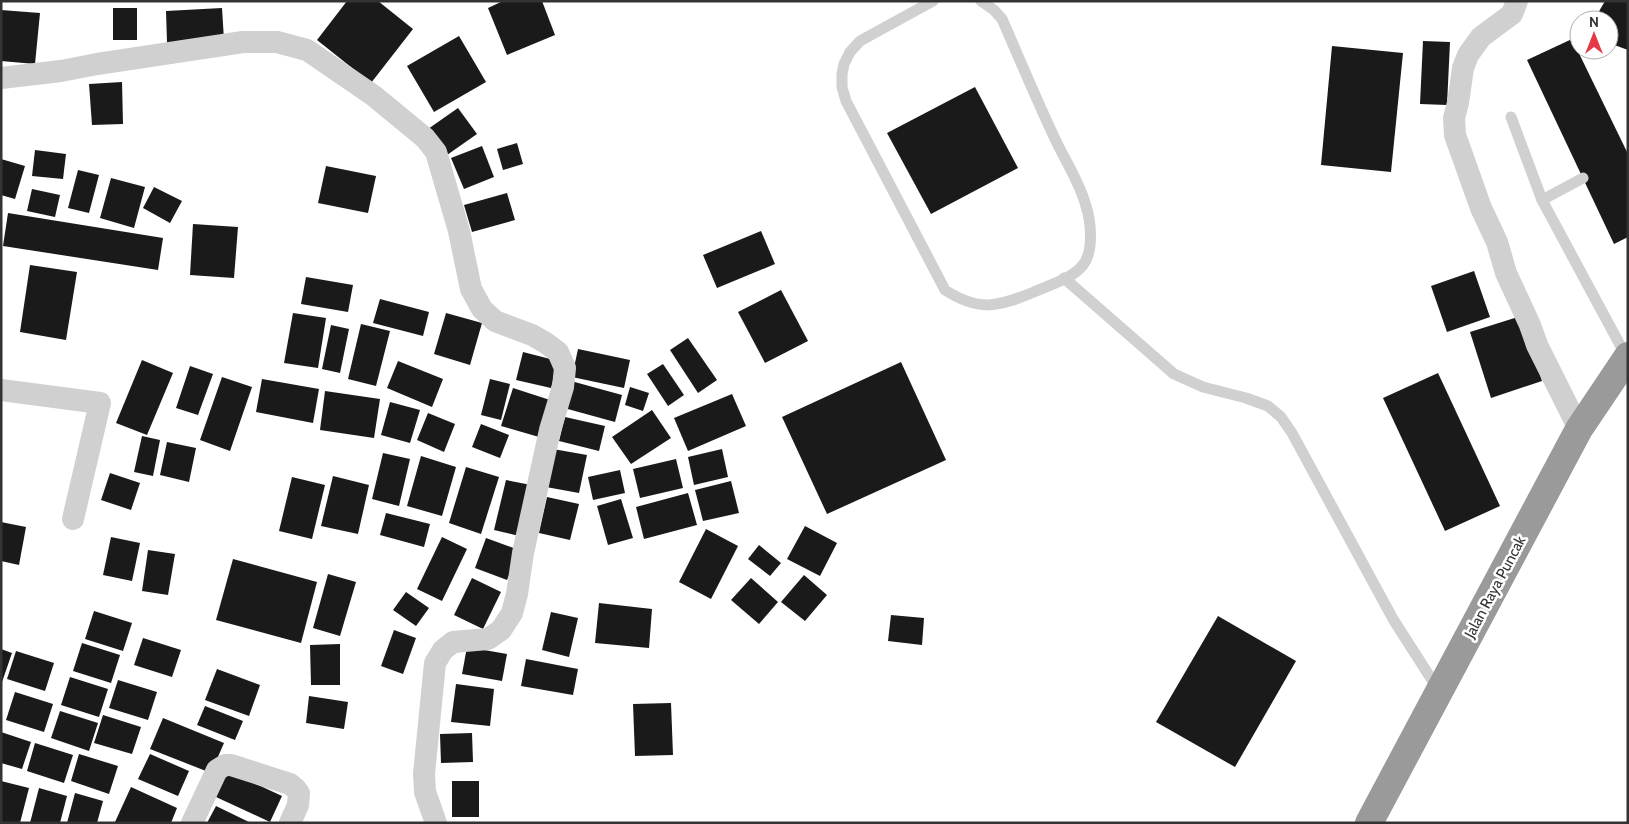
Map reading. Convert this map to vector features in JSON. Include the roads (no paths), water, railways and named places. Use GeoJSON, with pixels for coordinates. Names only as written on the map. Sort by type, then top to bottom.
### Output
{"type":"FeatureCollection","features":[{"type":"Feature","properties":{"kind":"highway","name":"Jalan Raya Puncak"},"geometry":{"type":"LineString","coordinates":[[1370,823],[1579,429],[1627,357]]}},
{"type":"Feature","properties":{"kind":"street"},"geometry":{"type":"LineString","coordinates":[[1517,1],[1512,14],[1481,37],[1468,55],[1463,68],[1454,118],[1455,136],[1481,208],[1497,242],[1506,273],[1537,345],[1579,429]]}},
{"type":"Feature","properties":{"kind":"street"},"geometry":{"type":"LineString","coordinates":[[1,78],[61,71],[243,42],[277,42],[307,50],[374,96],[425,138],[436,152],[459,231],[471,289],[482,309],[495,321],[532,334],[558,352],[565,368],[563,388],[550,430],[512,613],[502,630],[495,635],[488,639],[453,642],[443,650],[435,663],[424,774],[425,792],[436,823]]}},
{"type":"Feature","properties":{"kind":"street"},"geometry":{"type":"LineString","coordinates":[[1,390],[100,403],[73,519]]}},
{"type":"Feature","properties":{"kind":"street"},"geometry":{"type":"LineString","coordinates":[[192,823],[217,770],[225,765],[231,765],[290,784],[296,789],[299,793],[298,805],[290,823]]}},
{"type":"Feature","properties":{"kind":"lane"},"geometry":{"type":"LineString","coordinates":[[933,1],[860,41],[850,52],[844,64],[842,87],[846,101],[945,290],[960,299],[976,304],[996,305],[1010,302],[1076,271],[1084,264],[1090,246],[1091,231],[1080,188],[1055,139],[1002,19],[994,10],[981,1]]}},
{"type":"Feature","properties":{"kind":"lane"},"geometry":{"type":"LineString","coordinates":[[1511,117],[1542,200],[1627,357]]}},
{"type":"Feature","properties":{"kind":"lane"},"geometry":{"type":"LineString","coordinates":[[1542,200],[1583,178]]}},
{"type":"Feature","properties":{"kind":"lane"},"geometry":{"type":"LineString","coordinates":[[1064,278],[1174,374],[1203,388],[1259,402],[1268,406],[1281,418],[1292,433],[1393,619],[1439,692]]}}]}
